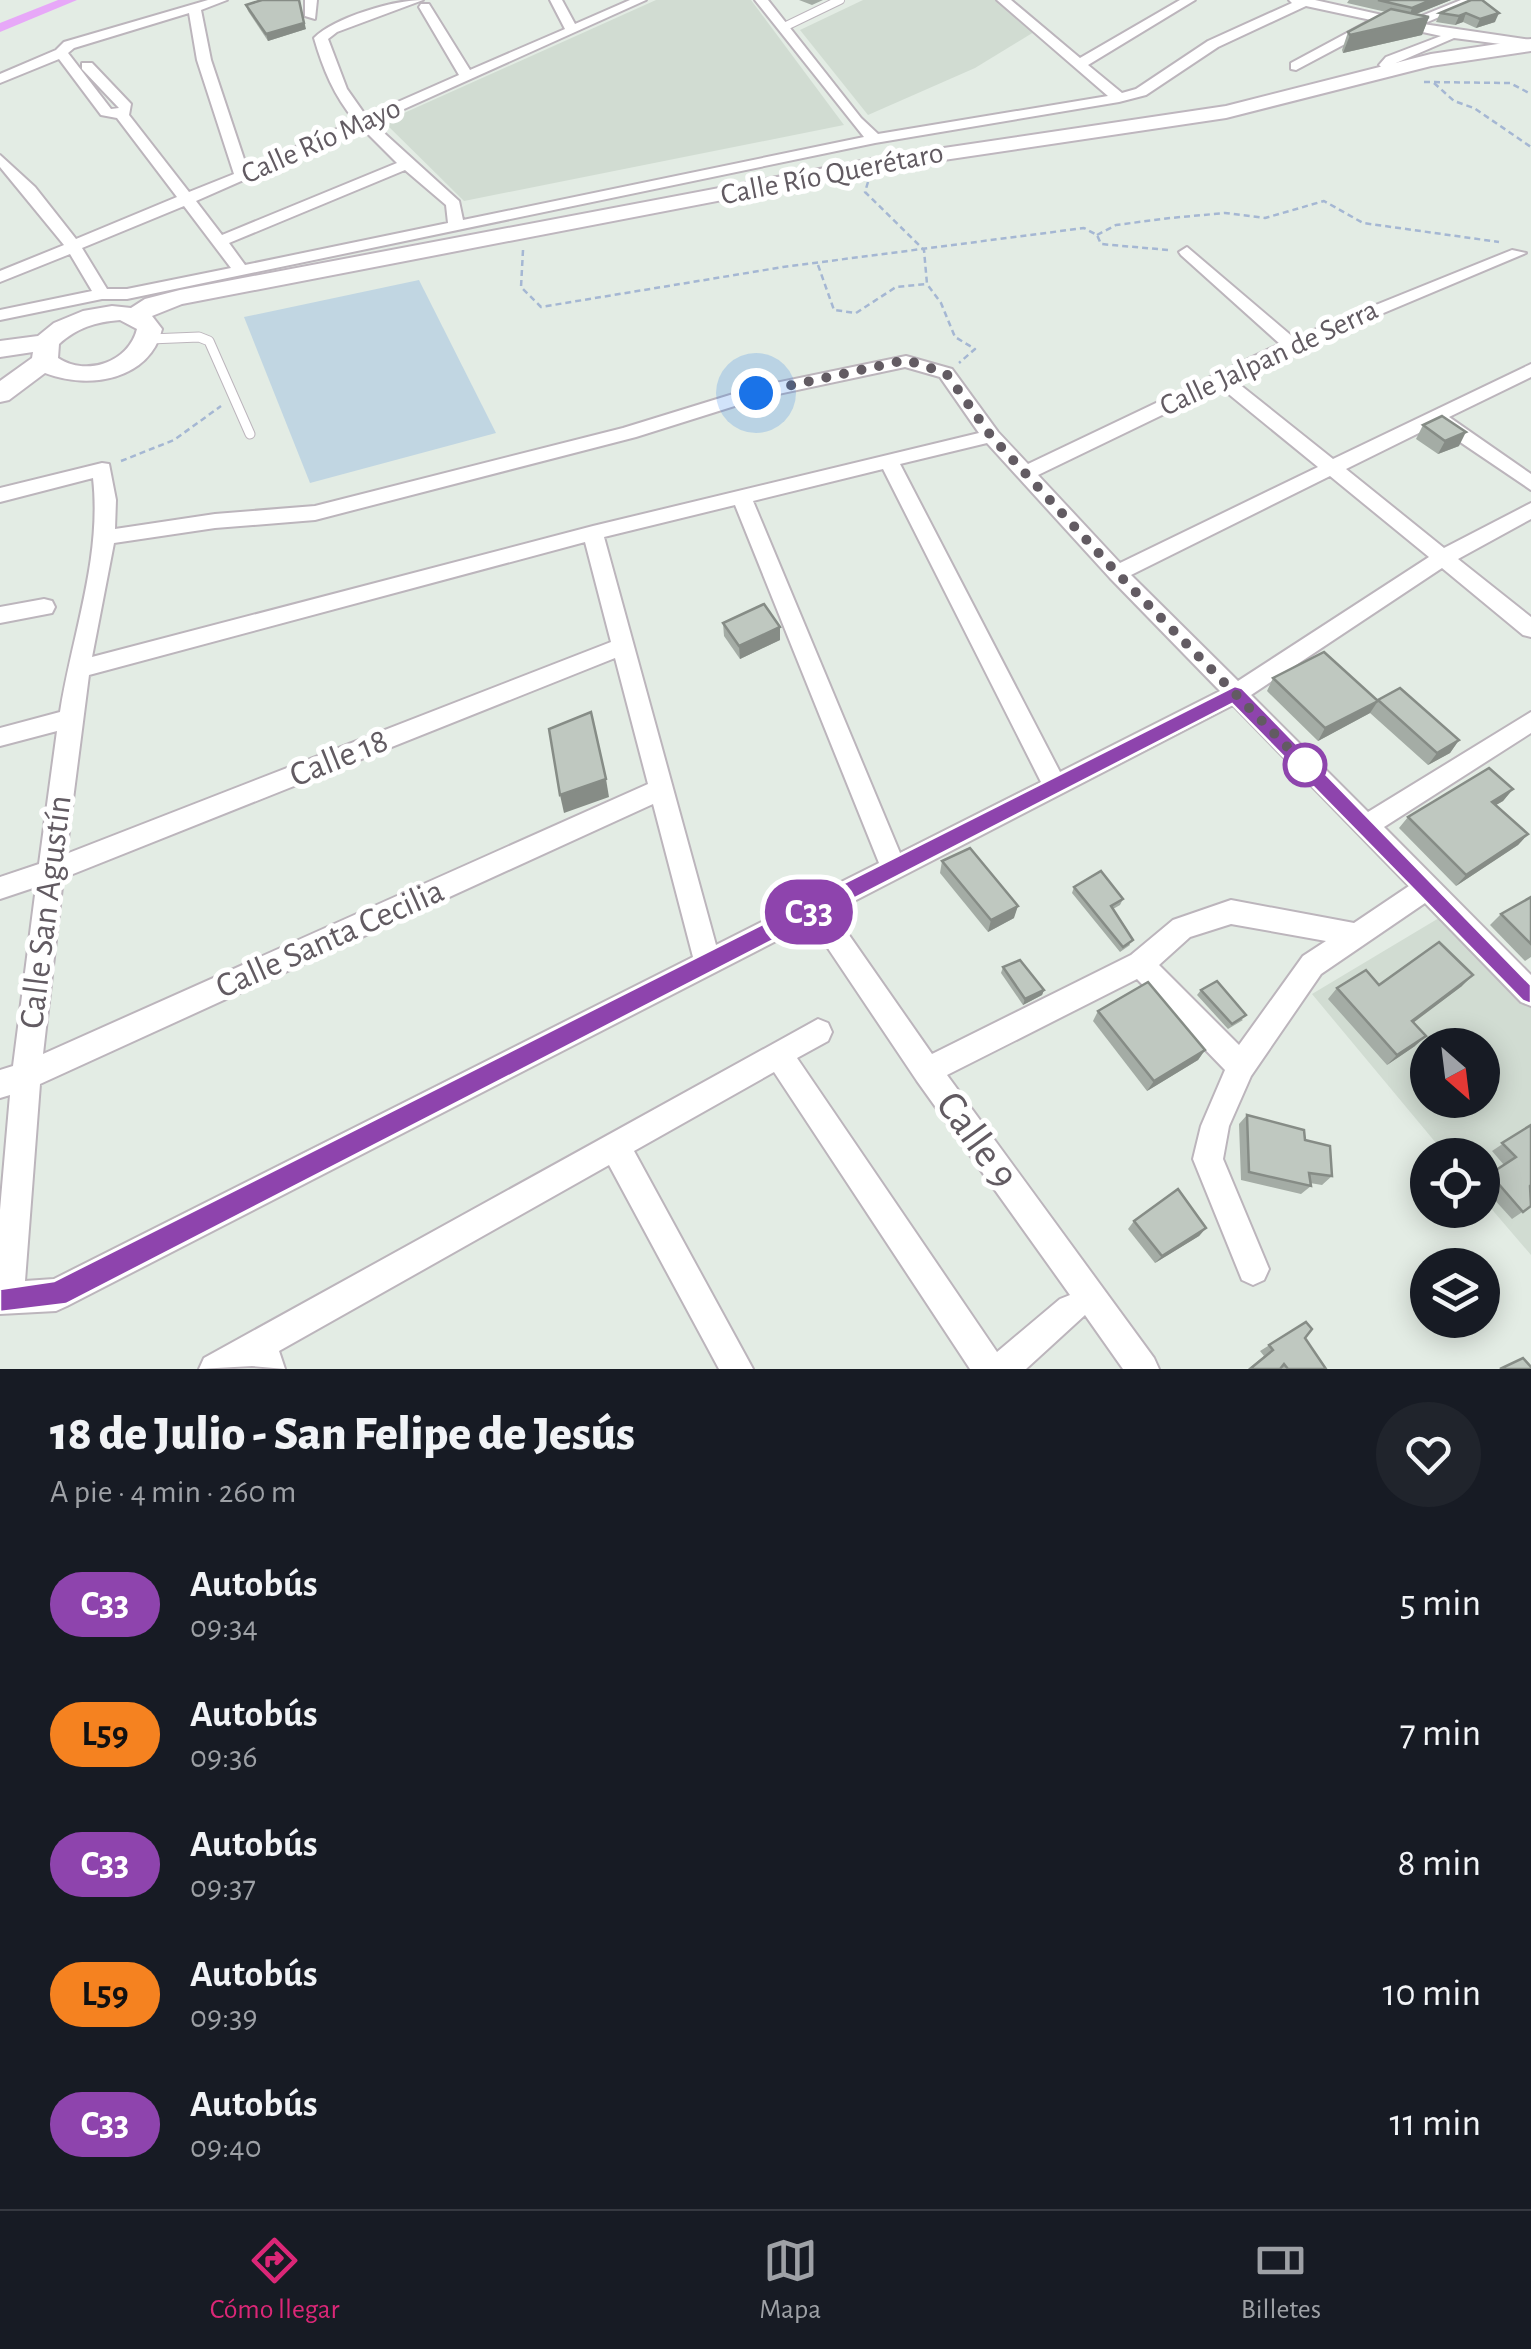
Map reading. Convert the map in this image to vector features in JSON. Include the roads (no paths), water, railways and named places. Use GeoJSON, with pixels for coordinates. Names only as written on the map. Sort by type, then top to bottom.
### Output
{"type":"FeatureCollection","features":[{"type":"Feature","properties":{"kind":"main road","name":"Calle Río Querétaro"},"geometry":{"type":"LineString","coordinates":[[118,304],[154,304],[883,163],[1226,112],[1462,53],[1531,45]]}},
{"type":"Feature","properties":{"kind":"main road"},"geometry":{"type":"LineString","coordinates":[[704,175],[795,179]]}},
{"type":"Feature","properties":{"kind":"main road"},"geometry":{"type":"LineString","coordinates":[[0,349],[46,352],[62,372],[92,374],[123,364],[145,348],[150,339],[145,322],[118,304],[65,326],[46,352],[0,394]]}},
{"type":"Feature","properties":{"kind":"street"},"geometry":{"type":"LineString","coordinates":[[0,79],[65,49],[221,0]]}},
{"type":"Feature","properties":{"kind":"street"},"geometry":{"type":"LineString","coordinates":[[310,0],[311,16]]}},
{"type":"Feature","properties":{"kind":"street"},"geometry":{"type":"LineString","coordinates":[[556,0],[572,30]]}},
{"type":"Feature","properties":{"kind":"street","name":"Calle Río Mayo"},"geometry":{"type":"LineString","coordinates":[[0,277],[187,200],[640,0]]}},
{"type":"Feature","properties":{"kind":"street"},"geometry":{"type":"LineString","coordinates":[[761,0],[856,121],[875,139]]}},
{"type":"Feature","properties":{"kind":"street"},"geometry":{"type":"LineString","coordinates":[[1080,64],[1190,0]]}},
{"type":"Feature","properties":{"kind":"street"},"geometry":{"type":"LineString","coordinates":[[1410,25],[1472,0]]}},
{"type":"Feature","properties":{"kind":"street"},"geometry":{"type":"LineString","coordinates":[[1009,1],[1119,98]]}},
{"type":"Feature","properties":{"kind":"street"},"geometry":{"type":"LineString","coordinates":[[1302,1],[1451,34],[1531,45]]}},
{"type":"Feature","properties":{"kind":"street","name":"Calle Río Querétaro"},"geometry":{"type":"LineString","coordinates":[[0,315],[118,304],[241,270],[456,225],[875,139],[1119,98],[1141,92],[1213,44],[1302,1]]}},
{"type":"Feature","properties":{"kind":"street"},"geometry":{"type":"LineString","coordinates":[[456,225],[454,204],[351,111],[333,78],[322,34],[421,4],[467,76]]}},
{"type":"Feature","properties":{"kind":"street"},"geometry":{"type":"LineString","coordinates":[[195,10],[204,60],[242,176]]}},
{"type":"Feature","properties":{"kind":"street"},"geometry":{"type":"LineString","coordinates":[[1296,66],[1380,20]]}},
{"type":"Feature","properties":{"kind":"street"},"geometry":{"type":"LineString","coordinates":[[1391,72],[1386,65],[1392,60],[1451,34]]}},
{"type":"Feature","properties":{"kind":"street"},"geometry":{"type":"LineString","coordinates":[[65,49],[106,112],[122,115],[241,270]]}},
{"type":"Feature","properties":{"kind":"street"},"geometry":{"type":"LineString","coordinates":[[0,159],[27,184],[118,304]]}},
{"type":"Feature","properties":{"kind":"street"},"geometry":{"type":"LineString","coordinates":[[221,241],[409,163]]}},
{"type":"Feature","properties":{"kind":"street","name":"Calle Jalpan de Serra"},"geometry":{"type":"LineString","coordinates":[[1026,473],[1292,344],[1511,248]]}},
{"type":"Feature","properties":{"kind":"street"},"geometry":{"type":"LineString","coordinates":[[1187,252],[1292,344]]}},
{"type":"Feature","properties":{"kind":"street"},"geometry":{"type":"LineString","coordinates":[[103,538],[215,521],[315,513],[629,433],[756,393],[906,360],[946,373],[991,436],[1117,573],[1529,988]]}},
{"type":"Feature","properties":{"kind":"street"},"geometry":{"type":"LineString","coordinates":[[1117,573],[1531,370]]}},
{"type":"Feature","properties":{"kind":"street"},"geometry":{"type":"LineString","coordinates":[[1221,378],[1531,629]]}},
{"type":"Feature","properties":{"kind":"street"},"geometry":{"type":"LineString","coordinates":[[1435,416],[1531,483]]}},
{"type":"Feature","properties":{"kind":"street"},"geometry":{"type":"LineString","coordinates":[[76,670],[593,532],[991,436]]}},
{"type":"Feature","properties":{"kind":"street"},"geometry":{"type":"LineString","coordinates":[[890,463],[1054,786]]}},
{"type":"Feature","properties":{"kind":"street","name":"Calle San Agustín"},"geometry":{"type":"LineString","coordinates":[[0,495],[102,469],[107,494],[96,587],[76,670],[52,871],[13,1080],[4,1298]]}},
{"type":"Feature","properties":{"kind":"street"},"geometry":{"type":"LineString","coordinates":[[742,498],[894,868]]}},
{"type":"Feature","properties":{"kind":"street"},"geometry":{"type":"LineString","coordinates":[[4,1298],[56,1295],[1235,694],[1444,557],[1531,510]]}},
{"type":"Feature","properties":{"kind":"street"},"geometry":{"type":"LineString","coordinates":[[593,532],[708,964]]}},
{"type":"Feature","properties":{"kind":"street"},"geometry":{"type":"LineString","coordinates":[[0,615],[44,607]]}},
{"type":"Feature","properties":{"kind":"street","name":"Calle 18"},"geometry":{"type":"LineString","coordinates":[[0,888],[625,645]]}},
{"type":"Feature","properties":{"kind":"street"},"geometry":{"type":"LineString","coordinates":[[0,738],[70,718]]}},
{"type":"Feature","properties":{"kind":"street"},"geometry":{"type":"LineString","coordinates":[[1366,826],[1531,720]]}},
{"type":"Feature","properties":{"kind":"street","name":"Calle Santa Cecilia"},"geometry":{"type":"LineString","coordinates":[[13,1080],[659,790]]}},
{"type":"Feature","properties":{"kind":"street"},"geometry":{"type":"LineString","coordinates":[[1252,1269],[1208,1159],[1214,1126],[1241,1066],[1312,964],[1428,888]]}},
{"type":"Feature","properties":{"kind":"street","name":"Calle 9"},"geometry":{"type":"LineString","coordinates":[[816,909],[926,1071],[1143,1369]]}},
{"type":"Feature","properties":{"kind":"street"},"geometry":{"type":"LineString","coordinates":[[926,1071],[1140,964],[1182,928],[1232,912],[1357,934]]}},
{"type":"Feature","properties":{"kind":"street"},"geometry":{"type":"LineString","coordinates":[[1140,964],[1241,1066]]}},
{"type":"Feature","properties":{"kind":"street"},"geometry":{"type":"LineString","coordinates":[[216,1369],[265,1356],[614,1146],[818,1032]]}},
{"type":"Feature","properties":{"kind":"street"},"geometry":{"type":"LineString","coordinates":[[778,1054],[989,1369]]}},
{"type":"Feature","properties":{"kind":"street"},"geometry":{"type":"LineString","coordinates":[[614,1146],[736,1369]]}},
{"type":"Feature","properties":{"kind":"street"},"geometry":{"type":"LineString","coordinates":[[1001,1369],[1071,1310]]}},
{"type":"Feature","properties":{"kind":"lane"},"geometry":{"type":"LineString","coordinates":[[784,27],[840,0]]}},
{"type":"Feature","properties":{"kind":"lane"},"geometry":{"type":"LineString","coordinates":[[150,339],[199,337],[209,342],[250,434]]}},
{"type":"Feature","properties":{"kind":"waterway"},"geometry":{"type":"LineString","coordinates":[[0,28],[70,0]]}}]}
